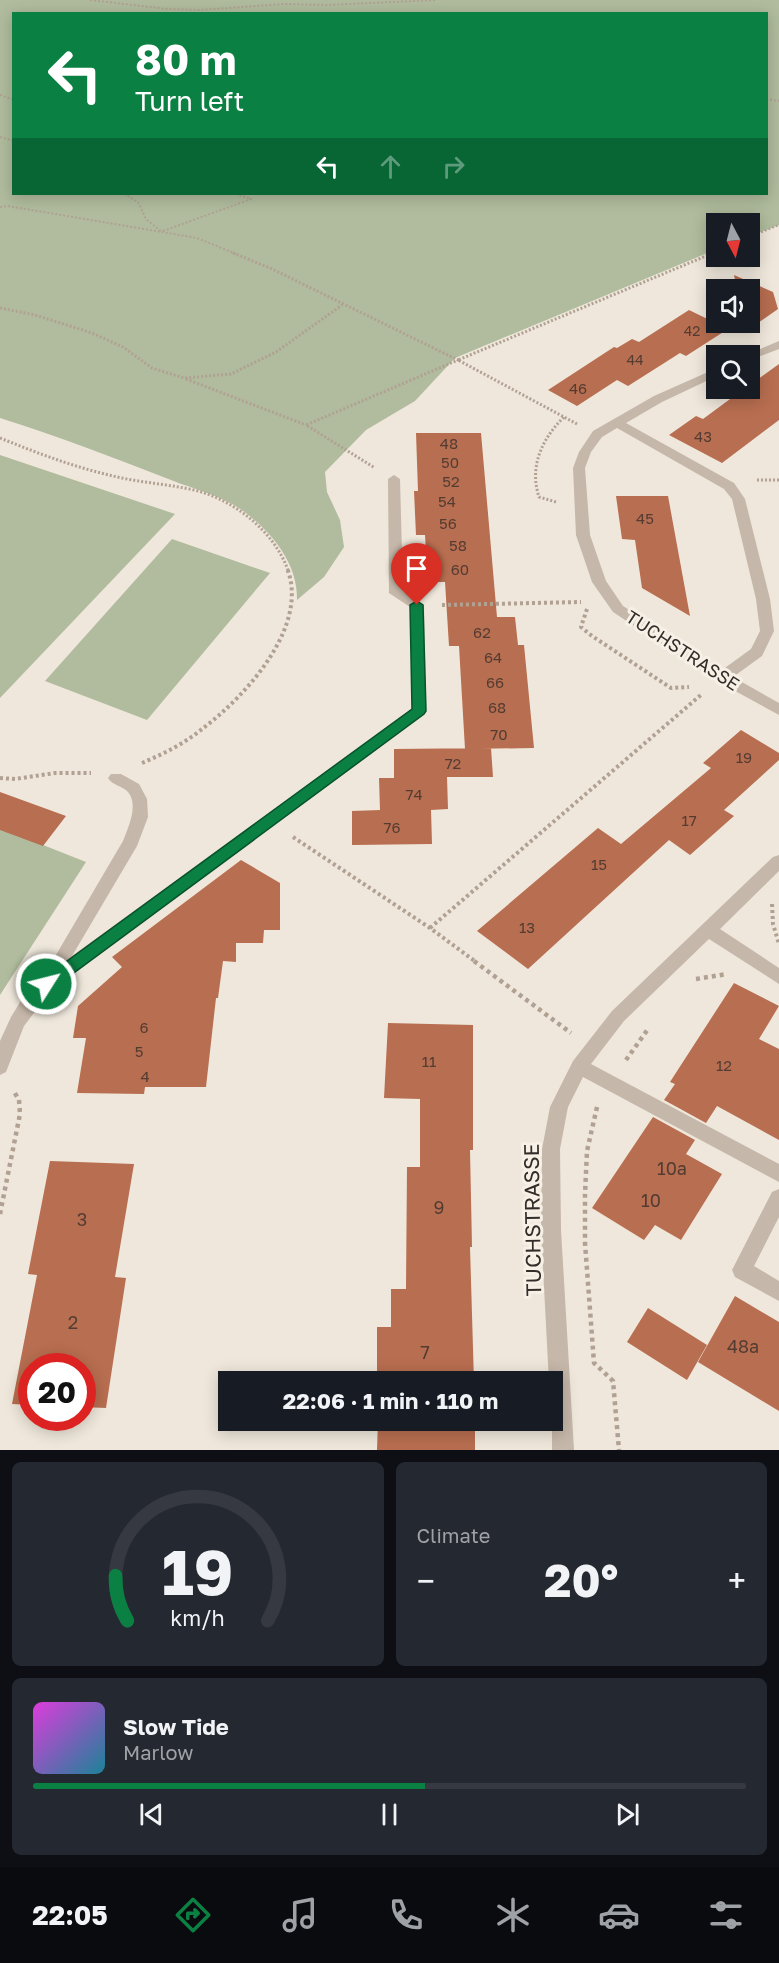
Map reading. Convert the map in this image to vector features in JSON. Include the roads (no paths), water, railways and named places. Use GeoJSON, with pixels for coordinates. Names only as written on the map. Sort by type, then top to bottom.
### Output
{"type":"FeatureCollection","features":[{"type":"Feature","properties":{"kind":"street"},"geometry":{"type":"LineString","coordinates":[[760,352],[779,345]]}},
{"type":"Feature","properties":{"kind":"street","name":"TUCHSTRASSE"},"geometry":{"type":"LineString","coordinates":[[706,377],[615,422],[597,434],[585,452],[579,468],[583,535],[598,582],[618,609],[722,677],[779,710]]}},
{"type":"Feature","properties":{"kind":"street"},"geometry":{"type":"LineString","coordinates":[[615,422],[729,486],[738,499],[763,599],[767,631],[757,652],[722,677]]}},
{"type":"Feature","properties":{"kind":"street"},"geometry":{"type":"LineString","coordinates":[[46,984],[419,711],[417,605],[396,593],[394,479]]}},
{"type":"Feature","properties":{"kind":"street"},"geometry":{"type":"LineString","coordinates":[[0,1067],[13,1026],[27,1005],[46,984],[131,842],[141,817],[139,799],[134,788],[116,778]]}},
{"type":"Feature","properties":{"kind":"street","name":"TUCHSTRASSE"},"geometry":{"type":"LineString","coordinates":[[563,1450],[551,1230],[551,1149],[559,1107],[591,1047],[656,977],[779,861]]}},
{"type":"Feature","properties":{"kind":"street"},"geometry":{"type":"LineString","coordinates":[[707,929],[779,977]]}},
{"type":"Feature","properties":{"kind":"street"},"geometry":{"type":"LineString","coordinates":[[579,1066],[779,1174]]}},
{"type":"Feature","properties":{"kind":"street"},"geometry":{"type":"LineString","coordinates":[[779,1198],[742,1270],[779,1292]]}}]}
